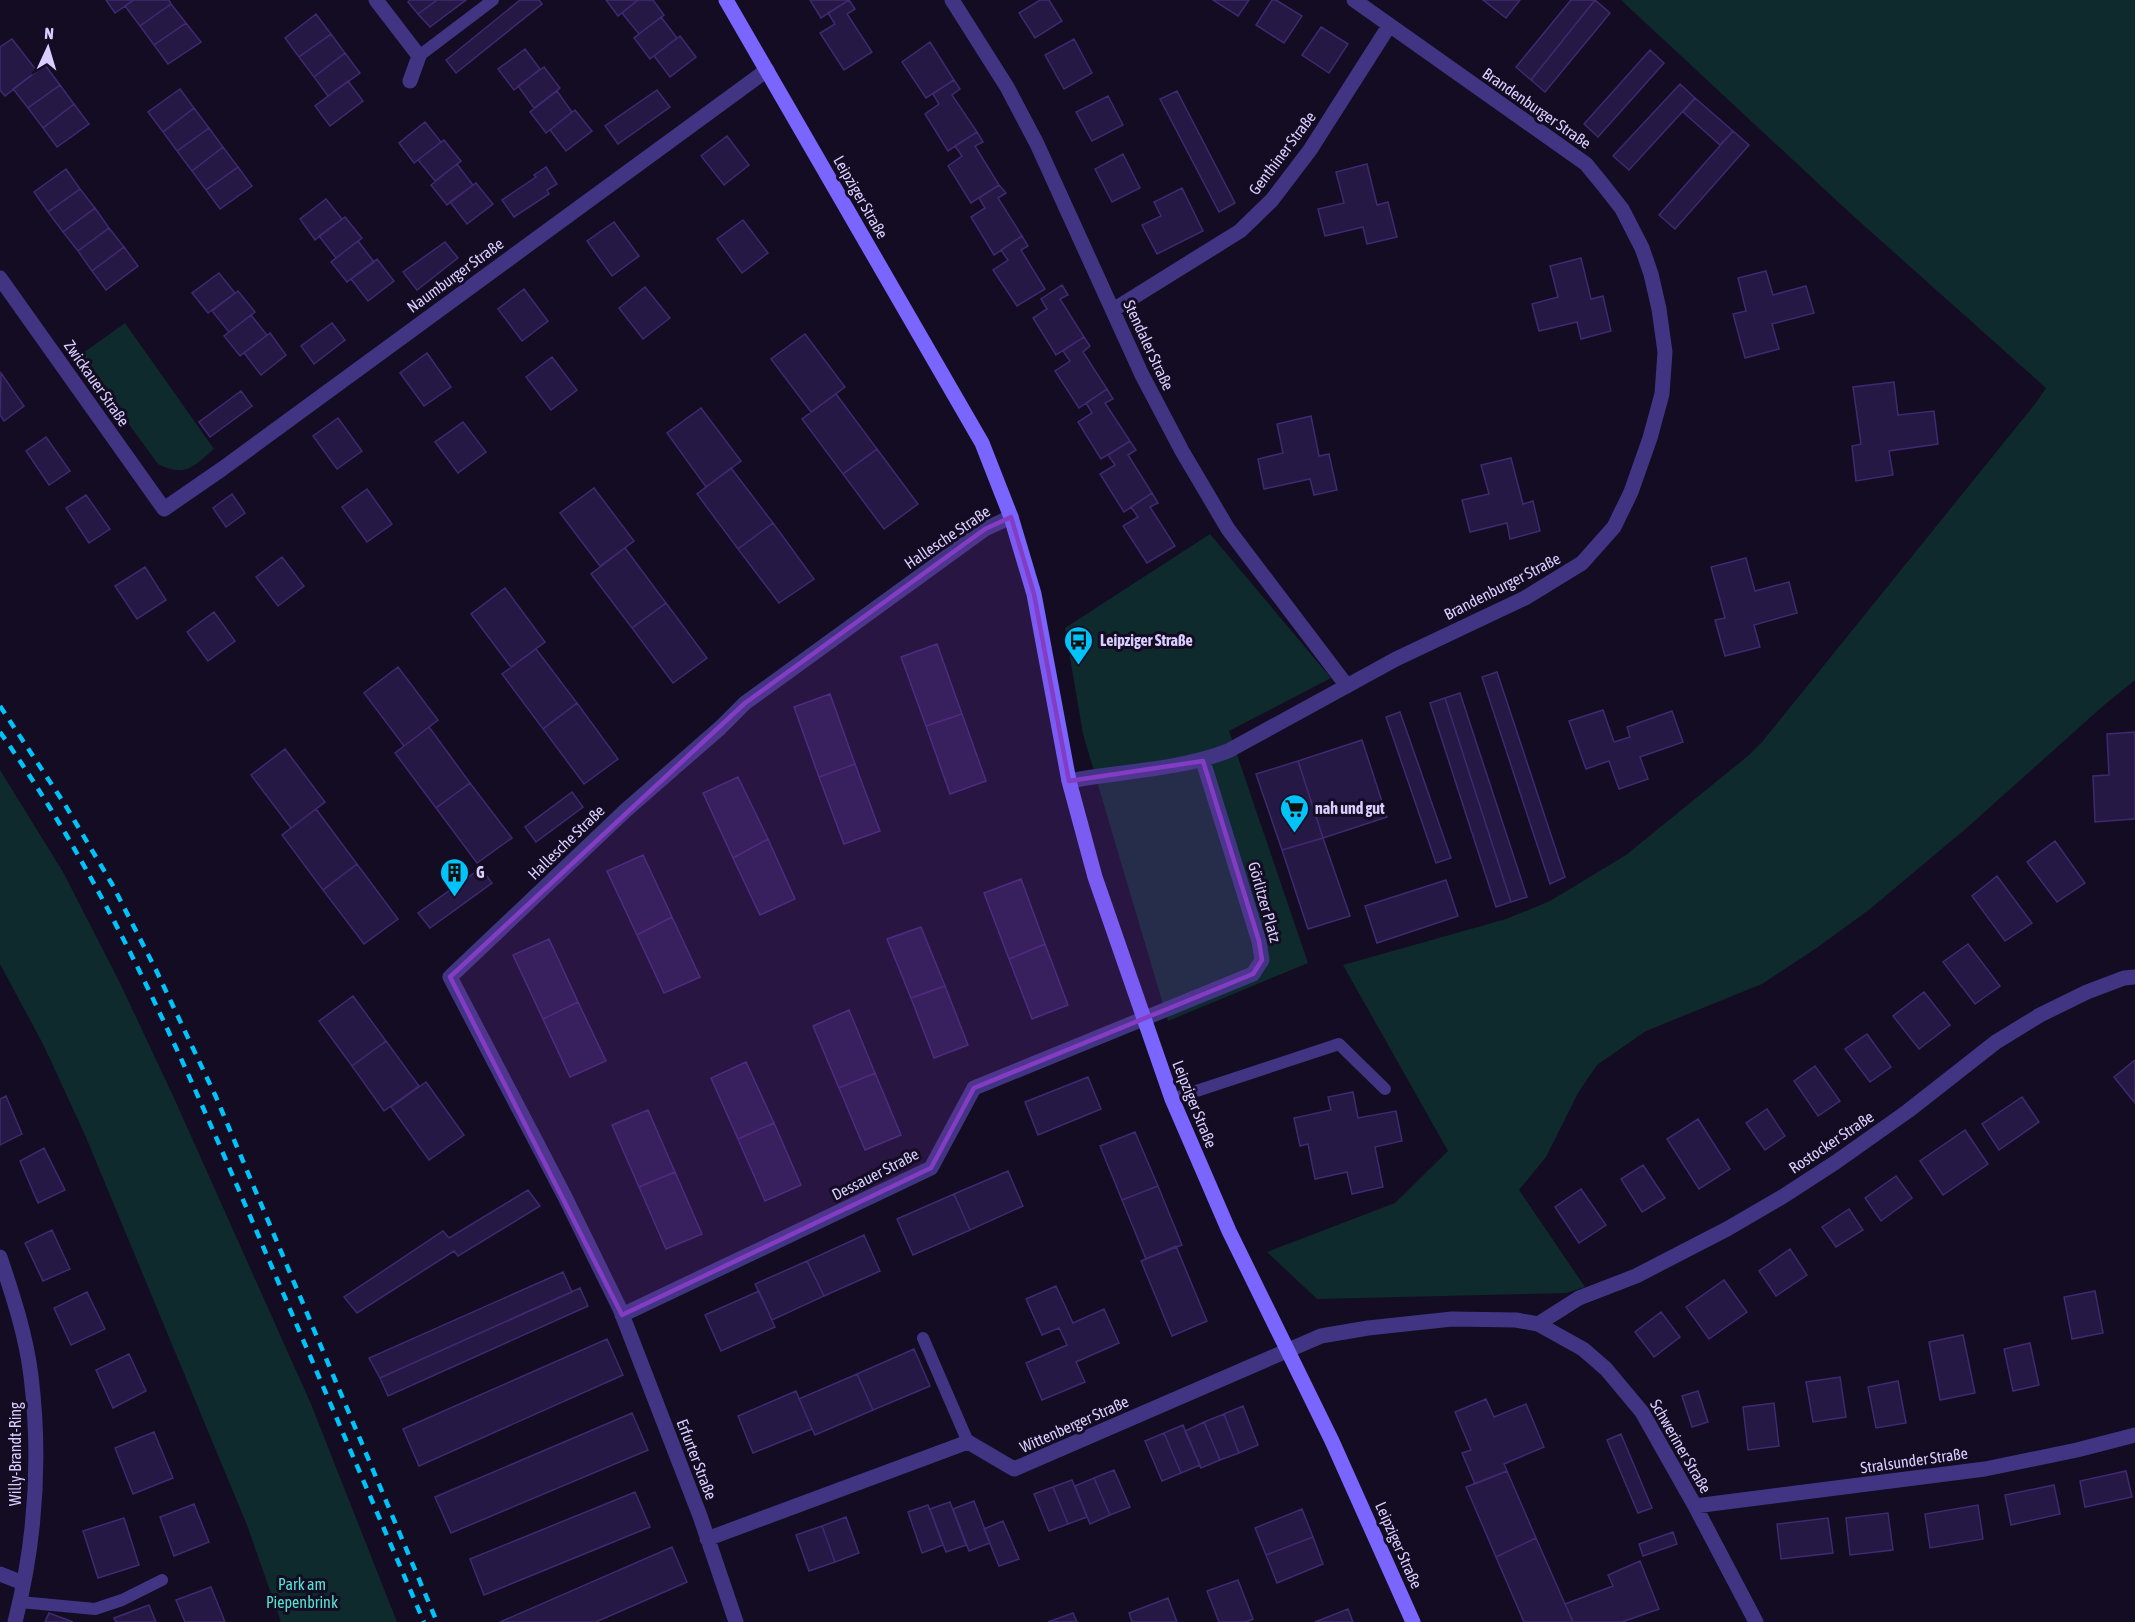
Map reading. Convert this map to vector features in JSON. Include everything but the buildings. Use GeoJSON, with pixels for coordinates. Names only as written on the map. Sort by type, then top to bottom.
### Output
{"type":"FeatureCollection","features":[{"type":"Feature","properties":{"kind":"main road","name":"Leipziger Straße"},"geometry":{"type":"LineString","coordinates":[[726,0],[982,442],[1011,517],[1034,594],[1069,781],[1095,877],[1172,1099],[1229,1231],[1332,1441],[1413,1622]]}},
{"type":"Feature","properties":{"kind":"street","name":"Stendaler Straße"},"geometry":{"type":"LineString","coordinates":[[952,0],[1006,87],[1037,144],[1142,375],[1172,432],[1228,529],[1347,686]]}},
{"type":"Feature","properties":{"kind":"street","name":"Brandenburger Straße"},"geometry":{"type":"LineString","coordinates":[[1069,781],[1203,760],[1228,751],[1396,659],[1525,598],[1582,563],[1614,527],[1631,492],[1650,438],[1662,394],[1665,352],[1659,309],[1642,248],[1623,210],[1592,171],[1577,157],[1354,0]]}},
{"type":"Feature","properties":{"kind":"street"},"geometry":{"type":"LineString","coordinates":[[377,1],[419,56],[411,81]]}},
{"type":"Feature","properties":{"kind":"street","name":"Genthiner Straße"},"geometry":{"type":"LineString","coordinates":[[1113,310],[1240,231],[1272,200],[1310,150],[1389,26]]}},
{"type":"Feature","properties":{"kind":"street","name":"Naumburger Straße"},"geometry":{"type":"LineString","coordinates":[[164,509],[767,70]]}},
{"type":"Feature","properties":{"kind":"street","name":"Zwickauer Straße"},"geometry":{"type":"LineString","coordinates":[[0,278],[164,509]]}},
{"type":"Feature","properties":{"kind":"street","name":"Hallesche Straße"},"geometry":{"type":"LineString","coordinates":[[621,1312],[566,1197],[450,977],[626,810],[720,728],[745,703],[985,529],[1011,517]]}},
{"type":"Feature","properties":{"kind":"street","name":"Görlitzer Platz"},"geometry":{"type":"LineString","coordinates":[[1144,1020],[1253,974],[1262,960],[1259,941],[1203,760]]}},
{"type":"Feature","properties":{"kind":"street","name":"Rostocker Straße"},"geometry":{"type":"LineString","coordinates":[[1538,1324],[1579,1298],[1636,1276],[1782,1197],[1908,1111],[1996,1042],[2040,1015],[2087,992],[2124,978],[2135,977]]}},
{"type":"Feature","properties":{"kind":"street","name":"Dessauer Straße"},"geometry":{"type":"LineString","coordinates":[[621,1312],[931,1168],[974,1088],[1144,1020]]}},
{"type":"Feature","properties":{"kind":"street","name":"Willy-Brandt-Ring"},"geometry":{"type":"LineString","coordinates":[[0,1257],[18,1310],[31,1375],[36,1438],[37,1474],[33,1514],[15,1622]]}},
{"type":"Feature","properties":{"kind":"street","name":"Erfurter Straße"},"geometry":{"type":"LineString","coordinates":[[621,1312],[649,1381],[736,1622]]}},
{"type":"Feature","properties":{"kind":"street","name":"Schweriner Straße"},"geometry":{"type":"LineString","coordinates":[[1288,1350],[1321,1336],[1442,1320],[1516,1320],[1538,1324],[1583,1349],[1606,1369],[1642,1412],[1756,1622]]}},
{"type":"Feature","properties":{"kind":"street","name":"Wittenberger Straße"},"geometry":{"type":"LineString","coordinates":[[968,1442],[1014,1469],[1288,1350]]}},
{"type":"Feature","properties":{"kind":"street","name":"Stralsunder Straße"},"geometry":{"type":"LineString","coordinates":[[1695,1506],[1985,1468],[2077,1450],[2135,1435]]}},
{"type":"Feature","properties":{"kind":"street"},"geometry":{"type":"LineString","coordinates":[[707,1539],[968,1442]]}},
{"type":"Feature","properties":{"kind":"street"},"geometry":{"type":"LineString","coordinates":[[0,1574],[23,1583]]}},
{"type":"Feature","properties":{"kind":"lane"},"geometry":{"type":"LineString","coordinates":[[419,56],[494,0]]}},
{"type":"Feature","properties":{"kind":"lane"},"geometry":{"type":"LineString","coordinates":[[1172,1099],[1339,1044],[1385,1089]]}},
{"type":"Feature","properties":{"kind":"lane"},"geometry":{"type":"LineString","coordinates":[[924,1338],[968,1442]]}},
{"type":"Feature","properties":{"kind":"lane"},"geometry":{"type":"LineString","coordinates":[[20,1602],[96,1608],[122,1600],[162,1580]]}},
{"type":"Feature","properties":{"kind":"highlighted area"},"geometry":{"type":"Polygon","coordinates":[[[1011,517],[1034,594],[1069,781],[1203,761],[1259,941],[1262,960],[1253,974],[974,1088],[931,1168],[622,1315],[450,977],[745,703],[985,529],[1011,517]]]}},
{"type":"Feature","properties":{"kind":"green space"},"geometry":{"type":"Polygon","coordinates":[[[1621,0],[2135,0],[2135,680],[1969,826],[1870,909],[1818,947],[1762,984],[1646,1031],[1597,1065],[1578,1093],[1546,1157],[1519,1190],[1585,1287],[1566,1293],[1317,1299],[1267,1252],[1395,1203],[1448,1151],[1343,965],[1506,919],[1550,901],[1626,855],[1749,755],[1762,742],[2046,388],[1851,214],[1621,0]]]}},
{"type":"Feature","properties":{"kind":"green space"},"geometry":{"type":"Polygon","coordinates":[[[125,323],[214,449],[189,468],[176,470],[158,464],[79,356],[125,323]]]}},
{"type":"Feature","properties":{"kind":"green space"},"geometry":{"type":"Polygon","coordinates":[[[1210,534],[1331,678],[1229,731],[1308,963],[1168,1021],[1083,734],[1065,628],[1210,534]]]}},
{"type":"Feature","properties":{"kind":"green space","name":"Park am Piepenbrink"},"geometry":{"type":"Polygon","coordinates":[[[0,770],[63,872],[120,983],[174,1098],[311,1404],[397,1622],[281,1622],[247,1525],[85,1135],[44,1046],[0,964],[0,770]]]}},
{"type":"Feature","properties":{"kind":"railway"},"geometry":{"type":"LineString","coordinates":[[0,706],[64,803],[112,884],[156,970],[216,1097],[437,1622]]}},
{"type":"Feature","properties":{"kind":"railway"},"geometry":{"type":"LineString","coordinates":[[0,732],[73,847],[138,968],[196,1091],[424,1622]]}},
{"type":"Feature","properties":{"kind":"place","name":"Leipziger Straße"},"geometry":{"type":"Point","coordinates":[1079,666]}},
{"type":"Feature","properties":{"kind":"place","name":"nah und gut"},"geometry":{"type":"Point","coordinates":[1294,834]}},
{"type":"Feature","properties":{"kind":"place","name":"G"},"geometry":{"type":"Point","coordinates":[455,898]}}]}
